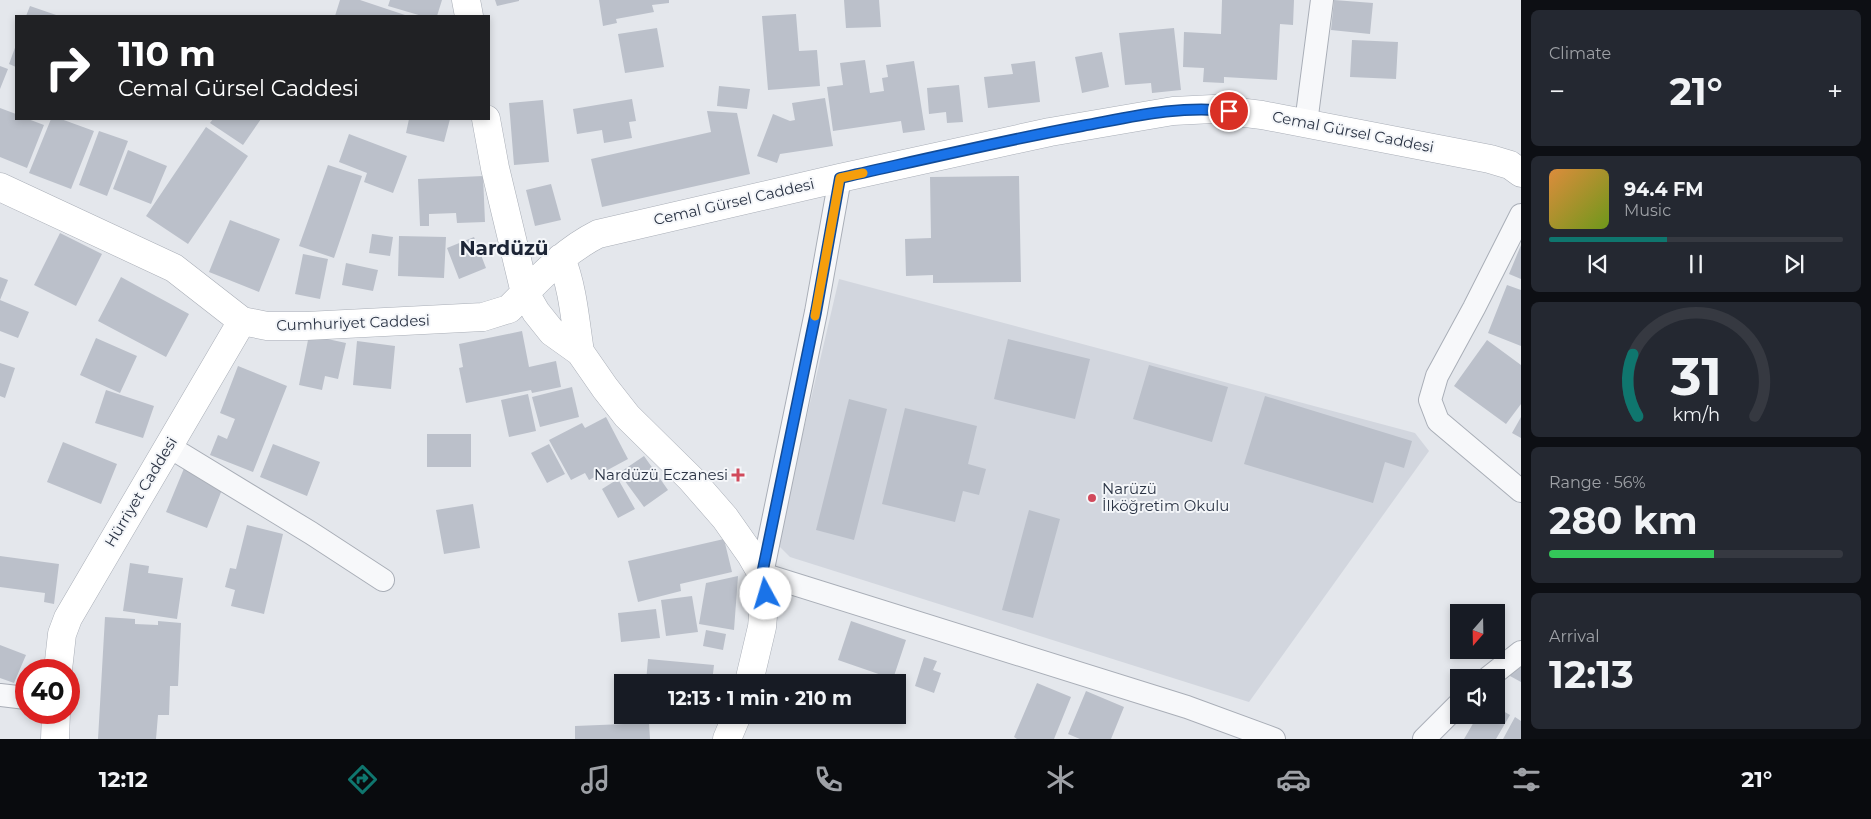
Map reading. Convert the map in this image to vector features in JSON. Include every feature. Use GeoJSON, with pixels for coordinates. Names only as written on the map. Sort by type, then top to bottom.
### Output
{"type":"FeatureCollection","features":[{"type":"Feature","properties":{"kind":"street"},"geometry":{"type":"LineString","coordinates":[[466,0],[468,15]]}},
{"type":"Feature","properties":{"kind":"street"},"geometry":{"type":"LineString","coordinates":[[1306,123],[1322,0]]}},
{"type":"Feature","properties":{"kind":"street","name":"Cemal Gürsel Caddesi"},"geometry":{"type":"LineString","coordinates":[[525,293],[561,258],[579,244],[598,234],[1050,132],[1173,111],[1213,109],[1262,115],[1490,159],[1510,165],[1521,173]]}},
{"type":"Feature","properties":{"kind":"street"},"geometry":{"type":"LineString","coordinates":[[486,120],[495,168],[525,293],[536,312],[552,332],[580,352],[627,416],[691,479],[725,518],[751,554],[762,574],[766,594],[762,627],[750,674]]}},
{"type":"Feature","properties":{"kind":"street"},"geometry":{"type":"LineString","coordinates":[[762,574],[816,312],[840,178]]}},
{"type":"Feature","properties":{"kind":"street","name":"Cumhuriyet Caddesi"},"geometry":{"type":"LineString","coordinates":[[0,187],[174,268],[242,321],[267,326],[306,326],[483,317],[509,309],[525,293]]}},
{"type":"Feature","properties":{"kind":"street"},"geometry":{"type":"LineString","coordinates":[[1521,215],[1437,376],[1430,400],[1438,421],[1521,491]]}},
{"type":"Feature","properties":{"kind":"street"},"geometry":{"type":"LineString","coordinates":[[561,258],[571,292],[580,352]]}},
{"type":"Feature","properties":{"kind":"street","name":"Hürriyet Caddesi"},"geometry":{"type":"LineString","coordinates":[[59,659],[62,634],[68,618],[242,321]]}},
{"type":"Feature","properties":{"kind":"street"},"geometry":{"type":"LineString","coordinates":[[168,446],[311,533],[383,580]]}},
{"type":"Feature","properties":{"kind":"street"},"geometry":{"type":"LineString","coordinates":[[762,574],[1188,707],[1274,739]]}},
{"type":"Feature","properties":{"kind":"street"},"geometry":{"type":"LineString","coordinates":[[1499,669],[1521,652]]}},
{"type":"Feature","properties":{"kind":"street"},"geometry":{"type":"LineString","coordinates":[[0,695],[15,697]]}},
{"type":"Feature","properties":{"kind":"street"},"geometry":{"type":"LineString","coordinates":[[1424,739],[1450,713]]}},
{"type":"Feature","properties":{"kind":"street"},"geometry":{"type":"LineString","coordinates":[[55,739],[56,724]]}},
{"type":"Feature","properties":{"kind":"street"},"geometry":{"type":"LineString","coordinates":[[727,739],[733,724]]}},
{"type":"Feature","properties":{"kind":"shaded area","name":"Narüzü İlköğretim Okulu"},"geometry":{"type":"Polygon","coordinates":[[[839,279],[1415,433],[1429,451],[1249,702],[790,557],[777,544],[839,279]]]}},
{"type":"Feature","properties":{"kind":"building"},"geometry":{"type":"Polygon","coordinates":[[[340,0],[360,0],[405,15],[335,15],[340,0]]]}},
{"type":"Feature","properties":{"kind":"building"},"geometry":{"type":"Polygon","coordinates":[[[390,0],[442,0],[437,15],[419,15],[388,6],[390,0]]]}},
{"type":"Feature","properties":{"kind":"building"},"geometry":{"type":"Polygon","coordinates":[[[495,0],[519,0],[519,1],[497,6],[495,0]]]}},
{"type":"Feature","properties":{"kind":"building"},"geometry":{"type":"Polygon","coordinates":[[[599,0],[669,0],[669,3],[652,5],[654,12],[616,19],[617,23],[603,26],[599,0]]]}},
{"type":"Feature","properties":{"kind":"building"},"geometry":{"type":"Polygon","coordinates":[[[844,0],[879,0],[881,27],[846,28],[844,0]]]}},
{"type":"Feature","properties":{"kind":"building"},"geometry":{"type":"Polygon","coordinates":[[[1222,0],[1294,0],[1293,25],[1280,24],[1277,80],[1224,77],[1224,83],[1203,82],[1204,68],[1183,67],[1184,32],[1221,34],[1222,0]]]}},
{"type":"Feature","properties":{"kind":"building"},"geometry":{"type":"Polygon","coordinates":[[[1334,0],[1373,3],[1370,34],[1331,30],[1334,0]]]}},
{"type":"Feature","properties":{"kind":"building"},"geometry":{"type":"Polygon","coordinates":[[[30,6],[56,15],[26,15],[30,6]]]}},
{"type":"Feature","properties":{"kind":"building"},"geometry":{"type":"Polygon","coordinates":[[[796,14],[799,51],[817,50],[820,86],[768,90],[762,16],[796,14]]]}},
{"type":"Feature","properties":{"kind":"building"},"geometry":{"type":"Polygon","coordinates":[[[657,28],[664,67],[625,73],[618,34],[657,28]]]}},
{"type":"Feature","properties":{"kind":"building"},"geometry":{"type":"Polygon","coordinates":[[[1174,28],[1181,90],[1152,93],[1151,83],[1125,85],[1119,33],[1174,28]]]}},
{"type":"Feature","properties":{"kind":"building"},"geometry":{"type":"Polygon","coordinates":[[[1352,40],[1398,42],[1396,79],[1350,77],[1352,40]]]}},
{"type":"Feature","properties":{"kind":"building"},"geometry":{"type":"Polygon","coordinates":[[[15,48],[15,67],[9,64],[15,48]]]}},
{"type":"Feature","properties":{"kind":"building"},"geometry":{"type":"Polygon","coordinates":[[[1102,52],[1109,87],[1082,93],[1075,57],[1102,52]]]}},
{"type":"Feature","properties":{"kind":"building"},"geometry":{"type":"Polygon","coordinates":[[[865,60],[870,93],[884,91],[882,78],[888,77],[886,65],[914,61],[925,130],[903,133],[901,121],[833,131],[827,87],[843,85],[840,63],[865,60]]]}},
{"type":"Feature","properties":{"kind":"building"},"geometry":{"type":"Polygon","coordinates":[[[1035,61],[1040,102],[988,108],[984,77],[1013,74],[1011,64],[1035,61]]]}},
{"type":"Feature","properties":{"kind":"building"},"geometry":{"type":"Polygon","coordinates":[[[0,66],[8,69],[0,89],[0,66]]]}},
{"type":"Feature","properties":{"kind":"building"},"geometry":{"type":"Polygon","coordinates":[[[959,85],[963,122],[947,123],[946,112],[929,114],[927,88],[959,85]]]}},
{"type":"Feature","properties":{"kind":"building"},"geometry":{"type":"Polygon","coordinates":[[[719,86],[750,89],[747,109],[717,106],[719,86]]]}},
{"type":"Feature","properties":{"kind":"building"},"geometry":{"type":"Polygon","coordinates":[[[825,98],[833,146],[780,154],[777,163],[757,156],[773,114],[790,121],[795,120],[792,103],[825,98]]]}},
{"type":"Feature","properties":{"kind":"building"},"geometry":{"type":"Polygon","coordinates":[[[632,99],[636,121],[629,122],[632,138],[604,143],[602,130],[577,134],[573,109],[632,99]]]}},
{"type":"Feature","properties":{"kind":"building"},"geometry":{"type":"Polygon","coordinates":[[[543,100],[549,162],[514,165],[509,103],[543,100]]]}},
{"type":"Feature","properties":{"kind":"building"},"geometry":{"type":"Polygon","coordinates":[[[0,108],[15,114],[15,120],[31,120],[44,125],[27,168],[0,157],[0,108]]]}},
{"type":"Feature","properties":{"kind":"building"},"geometry":{"type":"Polygon","coordinates":[[[707,111],[737,113],[750,174],[602,207],[591,159],[711,132],[707,111]]]}},
{"type":"Feature","properties":{"kind":"building"},"geometry":{"type":"Polygon","coordinates":[[[51,120],[64,120],[94,131],[71,189],[29,173],[51,120]]]}},
{"type":"Feature","properties":{"kind":"building"},"geometry":{"type":"Polygon","coordinates":[[[212,120],[260,120],[243,145],[210,123],[212,120]]]}},
{"type":"Feature","properties":{"kind":"building"},"geometry":{"type":"Polygon","coordinates":[[[409,120],[450,120],[444,142],[406,133],[409,120]]]}},
{"type":"Feature","properties":{"kind":"building"},"geometry":{"type":"Polygon","coordinates":[[[206,127],[248,156],[188,244],[146,216],[206,127]]]}},
{"type":"Feature","properties":{"kind":"building"},"geometry":{"type":"Polygon","coordinates":[[[99,131],[128,141],[107,196],[79,185],[99,131]]]}},
{"type":"Feature","properties":{"kind":"building"},"geometry":{"type":"Polygon","coordinates":[[[349,134],[407,156],[393,193],[364,182],[367,173],[339,162],[349,134]]]}},
{"type":"Feature","properties":{"kind":"building"},"geometry":{"type":"Polygon","coordinates":[[[128,150],[167,166],[151,204],[113,189],[128,150]]]}},
{"type":"Feature","properties":{"kind":"building"},"geometry":{"type":"Polygon","coordinates":[[[328,165],[362,176],[334,258],[299,246],[328,165]]]}},
{"type":"Feature","properties":{"kind":"building"},"geometry":{"type":"Polygon","coordinates":[[[483,176],[485,222],[457,223],[456,213],[429,214],[429,226],[420,226],[418,179],[483,176]]]}},
{"type":"Feature","properties":{"kind":"building"},"geometry":{"type":"Polygon","coordinates":[[[1019,176],[1021,282],[933,283],[933,275],[906,276],[905,239],[931,238],[930,177],[1019,176]]]}},
{"type":"Feature","properties":{"kind":"building"},"geometry":{"type":"Polygon","coordinates":[[[551,184],[561,220],[535,226],[526,190],[551,184]]]}},
{"type":"Feature","properties":{"kind":"building"},"geometry":{"type":"Polygon","coordinates":[[[230,220],[280,239],[259,292],[209,272],[230,220]]]}},
{"type":"Feature","properties":{"kind":"building"},"geometry":{"type":"Polygon","coordinates":[[[60,233],[102,254],[76,306],[34,285],[60,233]]]}},
{"type":"Feature","properties":{"kind":"building"},"geometry":{"type":"Polygon","coordinates":[[[372,234],[393,237],[390,256],[369,253],[372,234]]]}},
{"type":"Feature","properties":{"kind":"building"},"geometry":{"type":"Polygon","coordinates":[[[399,236],[446,237],[444,278],[398,276],[399,236]]]}},
{"type":"Feature","properties":{"kind":"building"},"geometry":{"type":"Polygon","coordinates":[[[474,237],[486,268],[459,279],[447,248],[474,237]]]}},
{"type":"Feature","properties":{"kind":"building"},"geometry":{"type":"Polygon","coordinates":[[[1521,245],[1521,279],[1509,274],[1521,245]]]}},
{"type":"Feature","properties":{"kind":"building"},"geometry":{"type":"Polygon","coordinates":[[[303,254],[328,259],[320,299],[295,294],[303,254]]]}},
{"type":"Feature","properties":{"kind":"building"},"geometry":{"type":"Polygon","coordinates":[[[346,263],[378,270],[373,291],[342,285],[346,263]]]}},
{"type":"Feature","properties":{"kind":"building"},"geometry":{"type":"Polygon","coordinates":[[[0,277],[8,280],[0,300],[0,277]]]}},
{"type":"Feature","properties":{"kind":"building"},"geometry":{"type":"Polygon","coordinates":[[[121,277],[189,314],[166,357],[98,321],[121,277]]]}},
{"type":"Feature","properties":{"kind":"building"},"geometry":{"type":"Polygon","coordinates":[[[1507,285],[1521,290],[1521,346],[1488,333],[1507,285]]]}},
{"type":"Feature","properties":{"kind":"building"},"geometry":{"type":"Polygon","coordinates":[[[0,300],[29,312],[18,338],[0,331],[0,300]]]}},
{"type":"Feature","properties":{"kind":"building"},"geometry":{"type":"Polygon","coordinates":[[[522,331],[529,367],[556,361],[561,387],[532,393],[531,390],[466,403],[459,368],[463,367],[459,344],[522,331]]]}},
{"type":"Feature","properties":{"kind":"building"},"geometry":{"type":"Polygon","coordinates":[[[309,335],[346,343],[338,379],[325,376],[322,390],[299,385],[309,335]]]}},
{"type":"Feature","properties":{"kind":"building"},"geometry":{"type":"Polygon","coordinates":[[[96,338],[137,356],[120,393],[80,375],[96,338]]]}},
{"type":"Feature","properties":{"kind":"building"},"geometry":{"type":"Polygon","coordinates":[[[1008,339],[1090,359],[1075,419],[994,399],[1008,339]]]}},
{"type":"Feature","properties":{"kind":"building"},"geometry":{"type":"Polygon","coordinates":[[[1487,340],[1521,365],[1521,404],[1506,424],[1454,386],[1487,340]]]}},
{"type":"Feature","properties":{"kind":"building"},"geometry":{"type":"Polygon","coordinates":[[[357,341],[395,346],[391,389],[353,385],[357,341]]]}},
{"type":"Feature","properties":{"kind":"building"},"geometry":{"type":"Polygon","coordinates":[[[0,363],[15,368],[5,398],[0,396],[0,363]]]}},
{"type":"Feature","properties":{"kind":"building"},"geometry":{"type":"Polygon","coordinates":[[[1149,365],[1228,387],[1212,442],[1133,419],[1149,365]]]}},
{"type":"Feature","properties":{"kind":"building"},"geometry":{"type":"Polygon","coordinates":[[[238,366],[287,386],[253,472],[210,455],[218,435],[227,439],[235,419],[220,413],[238,366]]]}},
{"type":"Feature","properties":{"kind":"building"},"geometry":{"type":"Polygon","coordinates":[[[572,387],[579,417],[540,427],[532,397],[572,387]]]}},
{"type":"Feature","properties":{"kind":"building"},"geometry":{"type":"Polygon","coordinates":[[[106,390],[154,406],[143,438],[95,423],[106,390]]]}},
{"type":"Feature","properties":{"kind":"building"},"geometry":{"type":"Polygon","coordinates":[[[528,394],[536,431],[509,437],[501,400],[528,394]]]}},
{"type":"Feature","properties":{"kind":"building"},"geometry":{"type":"Polygon","coordinates":[[[1265,396],[1412,441],[1404,468],[1385,462],[1373,503],[1244,464],[1265,396]]]}},
{"type":"Feature","properties":{"kind":"building"},"geometry":{"type":"Polygon","coordinates":[[[849,399],[887,409],[854,540],[816,530],[849,399]]]}},
{"type":"Feature","properties":{"kind":"building"},"geometry":{"type":"Polygon","coordinates":[[[905,408],[977,426],[968,464],[986,469],[979,495],[963,491],[955,522],[882,504],[905,408]]]}},
{"type":"Feature","properties":{"kind":"building"},"geometry":{"type":"Polygon","coordinates":[[[606,417],[628,459],[589,480],[585,473],[571,480],[549,440],[582,423],[585,428],[606,417]]]}},
{"type":"Feature","properties":{"kind":"building"},"geometry":{"type":"Polygon","coordinates":[[[1521,417],[1521,438],[1512,433],[1521,417]]]}},
{"type":"Feature","properties":{"kind":"building"},"geometry":{"type":"Polygon","coordinates":[[[427,434],[471,434],[471,467],[427,467],[427,434]]]}},
{"type":"Feature","properties":{"kind":"building"},"geometry":{"type":"Polygon","coordinates":[[[63,442],[117,464],[101,504],[47,482],[63,442]]]}},
{"type":"Feature","properties":{"kind":"building"},"geometry":{"type":"Polygon","coordinates":[[[273,444],[320,462],[307,496],[260,477],[273,444]]]}},
{"type":"Feature","properties":{"kind":"building"},"geometry":{"type":"Polygon","coordinates":[[[549,444],[565,474],[547,483],[531,453],[549,444]]]}},
{"type":"Feature","properties":{"kind":"building"},"geometry":{"type":"Polygon","coordinates":[[[644,456],[668,490],[644,507],[619,473],[644,456]]]}},
{"type":"Feature","properties":{"kind":"building"},"geometry":{"type":"Polygon","coordinates":[[[185,466],[225,482],[207,528],[166,512],[185,466]]]}},
{"type":"Feature","properties":{"kind":"building"},"geometry":{"type":"Polygon","coordinates":[[[618,479],[635,509],[618,518],[602,489],[618,479]]]}},
{"type":"Feature","properties":{"kind":"building"},"geometry":{"type":"Polygon","coordinates":[[[473,504],[480,548],[444,554],[436,510],[473,504]]]}},
{"type":"Feature","properties":{"kind":"building"},"geometry":{"type":"Polygon","coordinates":[[[1029,510],[1060,519],[1033,618],[1002,610],[1029,510]]]}},
{"type":"Feature","properties":{"kind":"building"},"geometry":{"type":"Polygon","coordinates":[[[247,525],[283,534],[264,614],[231,606],[235,590],[225,587],[230,568],[236,569],[247,525]]]}},
{"type":"Feature","properties":{"kind":"building"},"geometry":{"type":"Polygon","coordinates":[[[724,539],[732,572],[680,584],[681,591],[638,602],[628,561],[724,539]]]}},
{"type":"Feature","properties":{"kind":"building"},"geometry":{"type":"Polygon","coordinates":[[[0,556],[59,564],[54,604],[44,602],[45,593],[0,587],[0,556]]]}},
{"type":"Feature","properties":{"kind":"building"},"geometry":{"type":"Polygon","coordinates":[[[130,563],[149,566],[148,573],[183,578],[177,619],[123,611],[130,563]]]}},
{"type":"Feature","properties":{"kind":"building"},"geometry":{"type":"Polygon","coordinates":[[[738,576],[734,630],[699,624],[706,583],[738,576]]]}},
{"type":"Feature","properties":{"kind":"building"},"geometry":{"type":"Polygon","coordinates":[[[692,596],[698,632],[666,636],[661,600],[692,596]]]}},
{"type":"Feature","properties":{"kind":"building"},"geometry":{"type":"Polygon","coordinates":[[[656,609],[660,638],[621,642],[618,613],[656,609]]]}},
{"type":"Feature","properties":{"kind":"building"},"geometry":{"type":"Polygon","coordinates":[[[105,617],[135,619],[135,624],[158,625],[158,621],[181,623],[178,686],[170,686],[169,715],[158,715],[156,739],[98,739],[105,617]]]}},
{"type":"Feature","properties":{"kind":"building"},"geometry":{"type":"Polygon","coordinates":[[[851,621],[906,640],[895,674],[879,674],[838,660],[851,621]]]}},
{"type":"Feature","properties":{"kind":"building"},"geometry":{"type":"Polygon","coordinates":[[[706,630],[726,634],[723,650],[703,646],[706,630]]]}},
{"type":"Feature","properties":{"kind":"building"},"geometry":{"type":"Polygon","coordinates":[[[0,645],[26,655],[24,659],[15,659],[14,683],[0,678],[0,645]]]}},
{"type":"Feature","properties":{"kind":"building"},"geometry":{"type":"Polygon","coordinates":[[[924,657],[937,661],[933,670],[941,673],[934,693],[915,686],[924,657]]]}},
{"type":"Feature","properties":{"kind":"building"},"geometry":{"type":"Polygon","coordinates":[[[648,659],[714,665],[713,674],[647,674],[648,659]]]}},
{"type":"Feature","properties":{"kind":"building"},"geometry":{"type":"Polygon","coordinates":[[[1518,662],[1521,664],[1521,682],[1510,676],[1518,662]]]}},
{"type":"Feature","properties":{"kind":"building"},"geometry":{"type":"Polygon","coordinates":[[[1037,683],[1071,697],[1054,739],[1017,739],[1014,737],[1037,683]]]}},
{"type":"Feature","properties":{"kind":"building"},"geometry":{"type":"Polygon","coordinates":[[[1086,691],[1124,707],[1111,739],[1080,739],[1068,734],[1086,691]]]}},
{"type":"Feature","properties":{"kind":"building"},"geometry":{"type":"Polygon","coordinates":[[[1505,712],[1510,715],[1505,724],[1505,712]]]}},
{"type":"Feature","properties":{"kind":"building"},"geometry":{"type":"Polygon","coordinates":[[[1515,717],[1521,721],[1521,739],[1503,739],[1515,717]]]}},
{"type":"Feature","properties":{"kind":"building"},"geometry":{"type":"Polygon","coordinates":[[[649,724],[650,739],[575,739],[575,726],[649,724]]]}},
{"type":"Feature","properties":{"kind":"building"},"geometry":{"type":"Polygon","coordinates":[[[1473,724],[1505,724],[1496,739],[1464,739],[1473,724]]]}},
{"type":"Feature","properties":{"kind":"slow traffic"},"geometry":{"type":"LineString","coordinates":[[815,316],[840,178],[863,173]]}},
{"type":"Feature","properties":{"kind":"place","name":"Nardüzü Eczanesi"},"geometry":{"type":"Point","coordinates":[738,475]}},
{"type":"Feature","properties":{"kind":"place","name":"Narüzü İlköğretim Okulu"},"geometry":{"type":"Point","coordinates":[1092,498]}},
{"type":"Feature","properties":{"kind":"district","name":"Nardüzü"},"geometry":{"type":"Point","coordinates":[504,248]}},
{"type":"Feature","properties":{"kind":"route"},"geometry":{"type":"LineString","coordinates":[[766,594],[762,574],[816,312],[840,178],[1050,132],[1147,114],[1213,109],[1229,111]]}}]}
